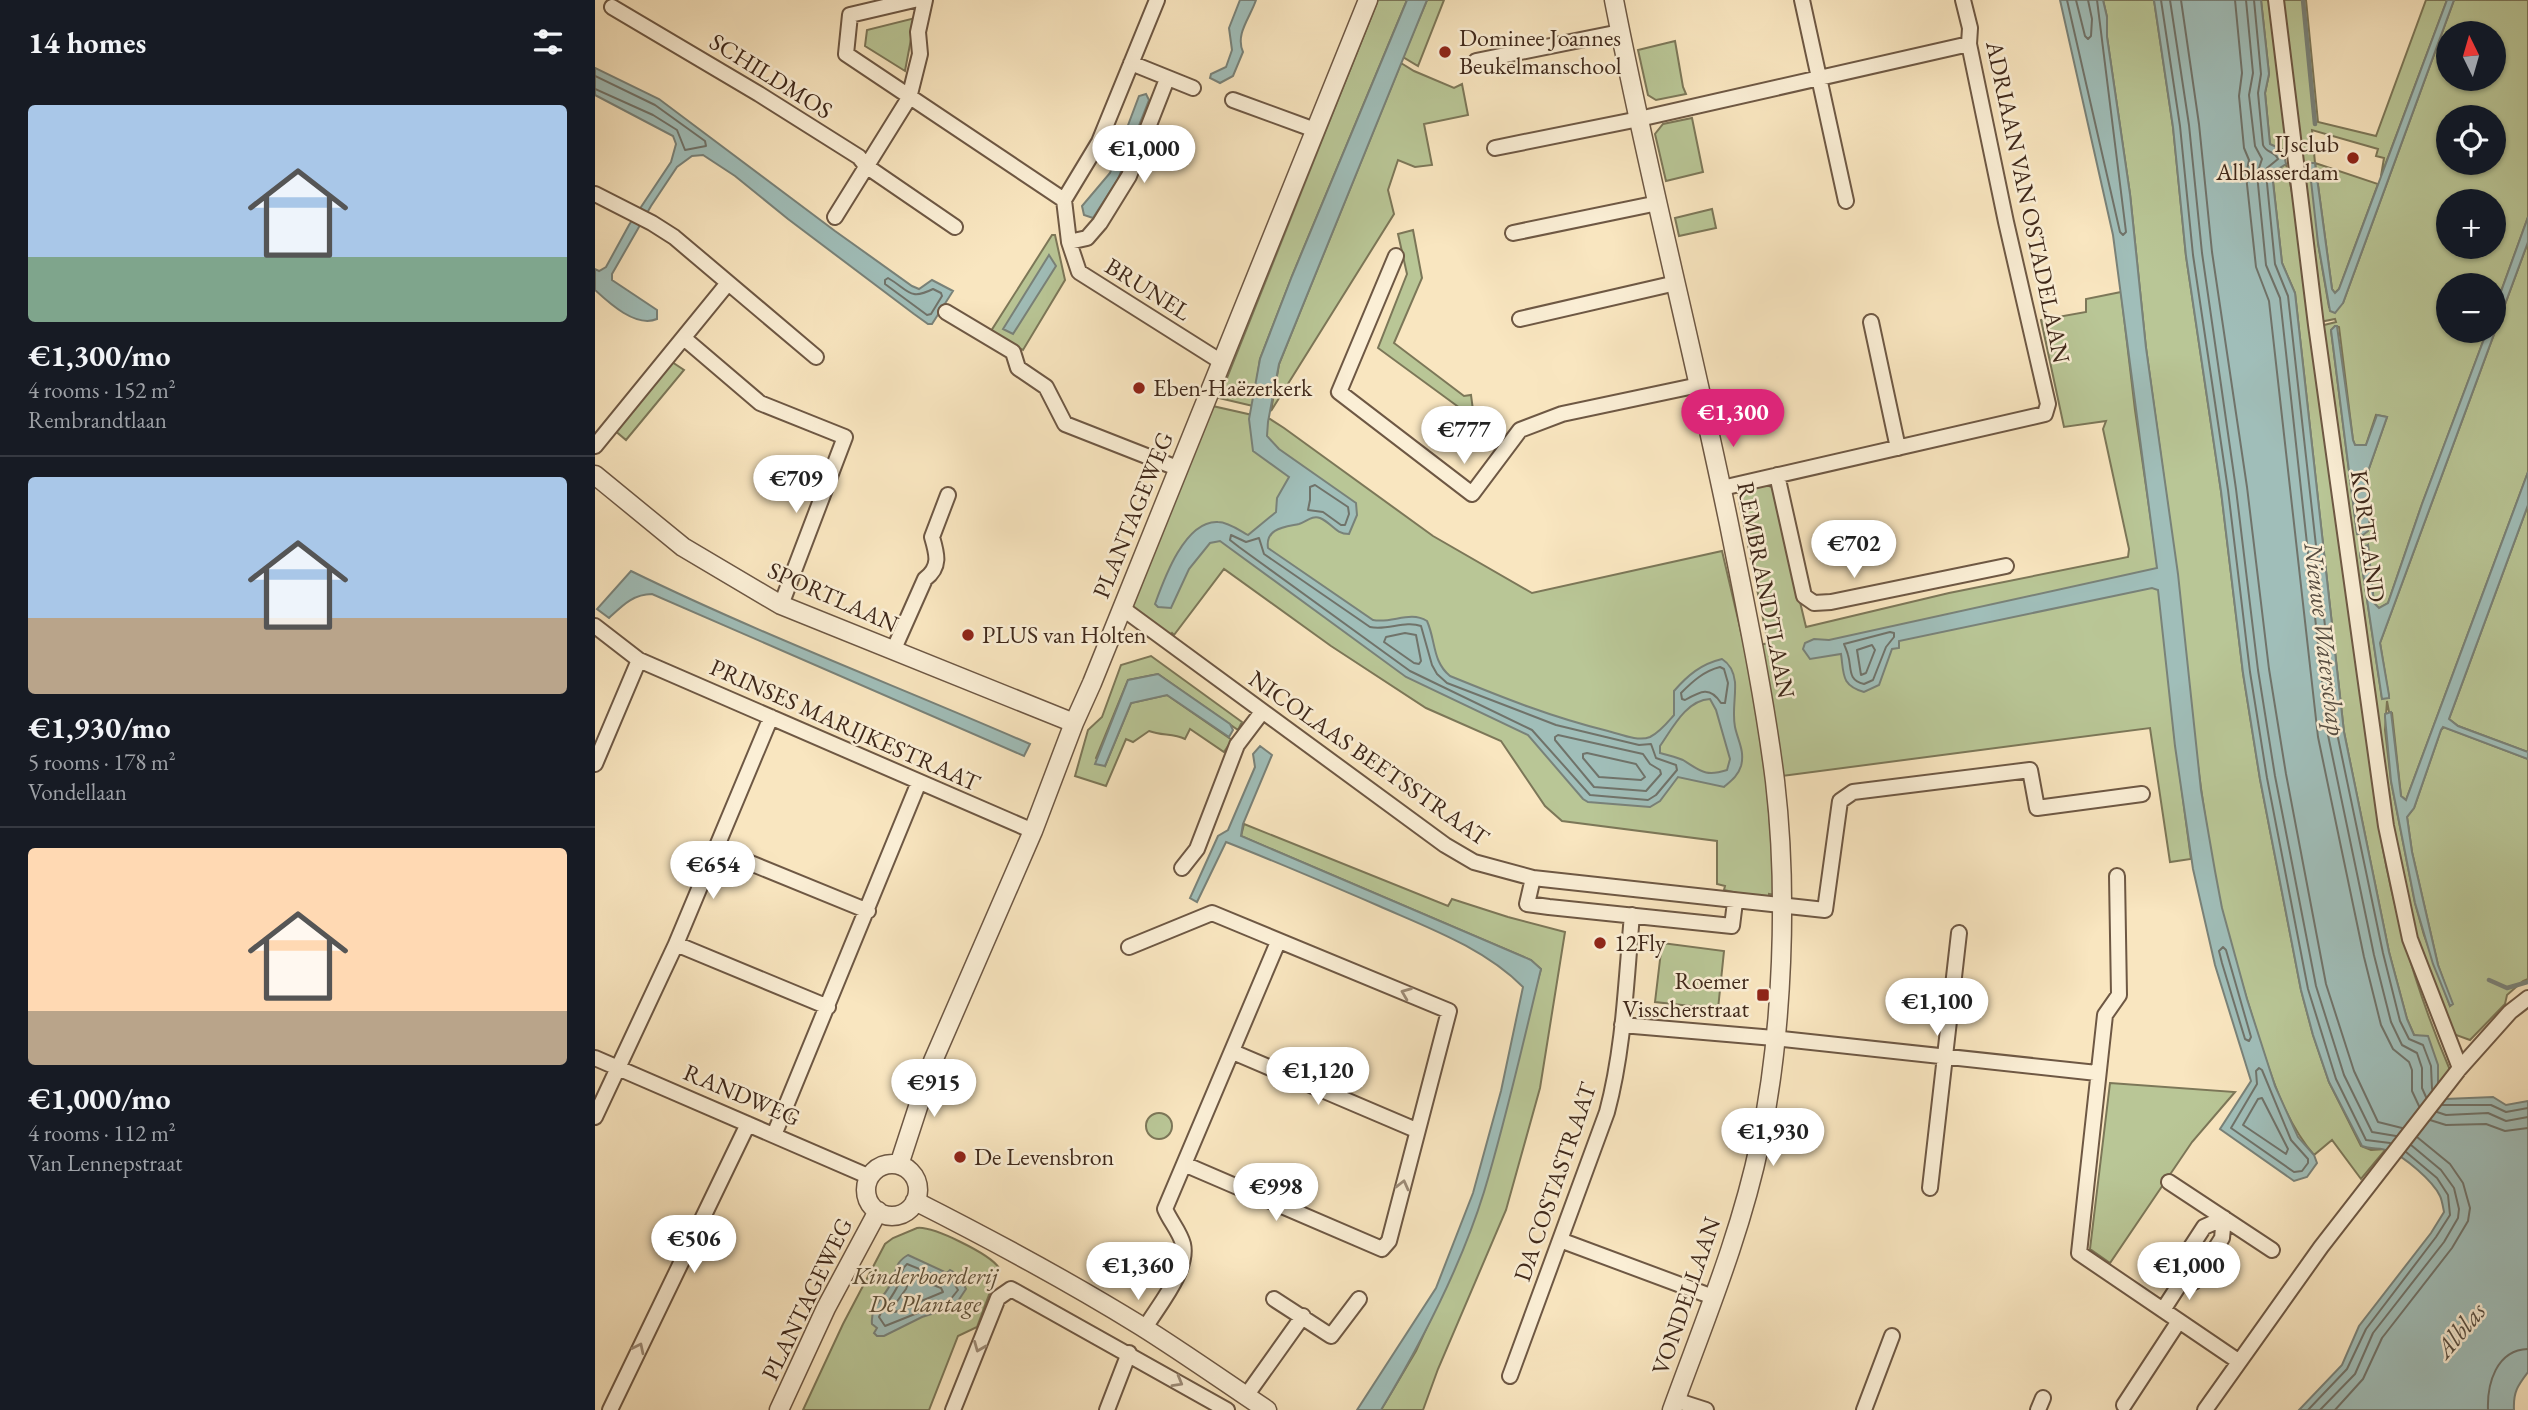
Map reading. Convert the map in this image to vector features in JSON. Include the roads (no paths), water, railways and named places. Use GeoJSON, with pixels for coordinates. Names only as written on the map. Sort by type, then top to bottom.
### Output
{"type":"FeatureCollection","features":[{"type":"Feature","properties":{"kind":"street"},"geometry":{"type":"LineString","coordinates":[[914,0],[850,15],[846,54],[1064,200],[1099,142],[1157,0]]}},
{"type":"Feature","properties":{"kind":"street"},"geometry":{"type":"LineString","coordinates":[[835,218],[909,98],[920,54],[918,32],[925,0]]}},
{"type":"Feature","properties":{"kind":"street","name":"PLANTAGEWEG"},"geometry":{"type":"LineString","coordinates":[[899,1165],[933,1061],[1033,831],[1220,360],[1368,0]]}},
{"type":"Feature","properties":{"kind":"street","name":"REMBRANDTLAAN"},"geometry":{"type":"LineString","coordinates":[[1614,0],[1722,488],[1751,634],[1775,782],[1781,906]]}},
{"type":"Feature","properties":{"kind":"street"},"geometry":{"type":"LineString","coordinates":[[1802,0],[1846,201]]}},
{"type":"Feature","properties":{"kind":"street","name":"ADRIAAN VAN OSTADELAAN"},"geometry":{"type":"LineString","coordinates":[[1898,448],[2045,414],[2048,404],[2006,222],[1969,44],[1970,28],[1963,0]]}},
{"type":"Feature","properties":{"kind":"street","name":"KORTLAND"},"geometry":{"type":"LineString","coordinates":[[2276,0],[2318,338],[2386,825],[2410,939],[2460,1068]]}},
{"type":"Feature","properties":{"kind":"street","name":"SCHILDMOS"},"geometry":{"type":"LineString","coordinates":[[612,7],[859,157],[866,166],[955,227]]}},
{"type":"Feature","properties":{"kind":"street"},"geometry":{"type":"LineString","coordinates":[[1476,61],[1620,32]]}},
{"type":"Feature","properties":{"kind":"street"},"geometry":{"type":"LineString","coordinates":[[1495,148],[1639,119],[1969,44]]}},
{"type":"Feature","properties":{"kind":"street"},"geometry":{"type":"LineString","coordinates":[[1131,62],[1193,88]]}},
{"type":"Feature","properties":{"kind":"street","name":"BRUNEL"},"geometry":{"type":"LineString","coordinates":[[1069,242],[1087,238],[1100,223],[1129,176],[1167,79]]}},
{"type":"Feature","properties":{"kind":"street"},"geometry":{"type":"LineString","coordinates":[[1233,100],[1315,130]]}},
{"type":"Feature","properties":{"kind":"street"},"geometry":{"type":"LineString","coordinates":[[595,194],[674,237],[816,356]]}},
{"type":"Feature","properties":{"kind":"street","name":"BRUNEL"},"geometry":{"type":"LineString","coordinates":[[1064,200],[1069,242],[1079,272],[1220,360]]}},
{"type":"Feature","properties":{"kind":"street"},"geometry":{"type":"LineString","coordinates":[[1513,233],[1658,203]]}},
{"type":"Feature","properties":{"kind":"street"},"geometry":{"type":"LineString","coordinates":[[1396,256],[1339,392],[1472,494],[1520,430],[1562,414],[1699,386]]}},
{"type":"Feature","properties":{"kind":"street"},"geometry":{"type":"LineString","coordinates":[[595,446],[729,283]]}},
{"type":"Feature","properties":{"kind":"street"},"geometry":{"type":"LineString","coordinates":[[1520,319],[1676,283]]}},
{"type":"Feature","properties":{"kind":"street"},"geometry":{"type":"LineString","coordinates":[[946,312],[1013,352],[1018,368],[1046,387],[1065,424],[1177,468]]}},
{"type":"Feature","properties":{"kind":"street"},"geometry":{"type":"LineString","coordinates":[[1722,488],[1898,448],[1871,323]]}},
{"type":"Feature","properties":{"kind":"street"},"geometry":{"type":"LineString","coordinates":[[684,339],[760,403],[845,437],[781,605]]}},
{"type":"Feature","properties":{"kind":"street","name":"SPORTLAAN"},"geometry":{"type":"LineString","coordinates":[[595,475],[683,547],[781,605],[1074,723]]}},
{"type":"Feature","properties":{"kind":"street"},"geometry":{"type":"LineString","coordinates":[[1777,475],[1804,596],[1814,603],[1831,602],[2006,566]]}},
{"type":"Feature","properties":{"kind":"street"},"geometry":{"type":"LineString","coordinates":[[893,651],[925,579],[933,573],[939,557],[932,537],[948,495]]}},
{"type":"Feature","properties":{"kind":"street","name":"NICOLAAS BEETSSTRAAT"},"geometry":{"type":"LineString","coordinates":[[1122,608],[1445,845],[1474,862],[1533,878],[1781,906]]}},
{"type":"Feature","properties":{"kind":"street","name":"PRINSES MARIJKESTRAAT"},"geometry":{"type":"LineString","coordinates":[[595,626],[639,660],[1033,831]]}},
{"type":"Feature","properties":{"kind":"street"},"geometry":{"type":"LineString","coordinates":[[595,764],[639,660]]}},
{"type":"Feature","properties":{"kind":"street"},"geometry":{"type":"LineString","coordinates":[[1182,868],[1197,849],[1237,745],[1262,712]]}},
{"type":"Feature","properties":{"kind":"street"},"geometry":{"type":"LineString","coordinates":[[595,1117],[676,944],[771,717]]}},
{"type":"Feature","properties":{"kind":"street"},"geometry":{"type":"LineString","coordinates":[[1781,906],[1825,911],[1840,801],[1853,792],[2030,770],[2037,808],[2142,794]]}},
{"type":"Feature","properties":{"kind":"street"},"geometry":{"type":"LineString","coordinates":[[775,1135],[919,782]]}},
{"type":"Feature","properties":{"kind":"street"},"geometry":{"type":"LineString","coordinates":[[716,849],[868,911]]}},
{"type":"Feature","properties":{"kind":"street"},"geometry":{"type":"LineString","coordinates":[[2117,876],[2119,995],[2105,1015],[2079,1253],[2238,1361]]}},
{"type":"Feature","properties":{"kind":"street"},"geometry":{"type":"LineString","coordinates":[[1533,878],[1527,904],[1732,926],[1735,902]]}},
{"type":"Feature","properties":{"kind":"street","name":"VONDELLAAN"},"geometry":{"type":"LineString","coordinates":[[1674,1405],[1739,1221],[1760,1140],[1774,1038],[1781,906]]}},
{"type":"Feature","properties":{"kind":"street"},"geometry":{"type":"LineString","coordinates":[[1129,947],[1212,913],[1449,1011],[1389,1241],[1382,1249],[1184,1164]]}},
{"type":"Feature","properties":{"kind":"street","name":"DA COSTASTRAAT"},"geometry":{"type":"LineString","coordinates":[[1510,1376],[1607,1112],[1614,1086],[1632,915]]}},
{"type":"Feature","properties":{"kind":"street"},"geometry":{"type":"LineString","coordinates":[[1930,1188],[1959,933]]}},
{"type":"Feature","properties":{"kind":"street"},"geometry":{"type":"LineString","coordinates":[[1145,1328],[1184,1264],[1183,1242],[1165,1209],[1278,942]]}},
{"type":"Feature","properties":{"kind":"street"},"geometry":{"type":"LineString","coordinates":[[676,944],[828,1007]]}},
{"type":"Feature","properties":{"kind":"street"},"geometry":{"type":"LineString","coordinates":[[2205,1410],[2344,1217],[2460,1068],[2510,1012],[2528,998]]}},
{"type":"Feature","properties":{"kind":"street"},"geometry":{"type":"LineString","coordinates":[[1622,1026],[1774,1038],[2097,1073]]}},
{"type":"Feature","properties":{"kind":"street"},"geometry":{"type":"LineString","coordinates":[[1233,1052],[1416,1130]]}},
{"type":"Feature","properties":{"kind":"street","name":"RANDWEG"},"geometry":{"type":"LineString","coordinates":[[595,1058],[870,1177]]}},
{"type":"Feature","properties":{"kind":"street"},"geometry":{"type":"LineString","coordinates":[[610,1410],[748,1124]]}},
{"type":"Feature","properties":{"kind":"street"},"geometry":{"type":"LineString","coordinates":[[899,1165],[911,1172],[916,1179],[918,1192],[911,1208],[901,1214],[889,1215],[871,1205],[867,1186],[870,1177],[882,1166],[899,1165]]}},
{"type":"Feature","properties":{"kind":"street"},"geometry":{"type":"LineString","coordinates":[[2169,1182],[2272,1250]]}},
{"type":"Feature","properties":{"kind":"street"},"geometry":{"type":"LineString","coordinates":[[915,1201],[984,1235],[1145,1328],[1267,1410]]}},
{"type":"Feature","properties":{"kind":"street","name":"PLANTAGEWEG"},"geometry":{"type":"LineString","coordinates":[[779,1410],[826,1308],[878,1211]]}},
{"type":"Feature","properties":{"kind":"street"},"geometry":{"type":"LineString","coordinates":[[2224,1218],[2222,1238],[2194,1282],[2176,1270],[2204,1227],[2224,1218]]}},
{"type":"Feature","properties":{"kind":"street"},"geometry":{"type":"LineString","coordinates":[[1560,1240],[1713,1297]]}},
{"type":"Feature","properties":{"kind":"street"},"geometry":{"type":"LineString","coordinates":[[2163,1310],[2185,1276]]}},
{"type":"Feature","properties":{"kind":"street"},"geometry":{"type":"LineString","coordinates":[[953,1410],[997,1298],[1011,1289],[1227,1410]]}},
{"type":"Feature","properties":{"kind":"street"},"geometry":{"type":"LineString","coordinates":[[1273,1299],[1331,1336],[1359,1299]]}},
{"type":"Feature","properties":{"kind":"street"},"geometry":{"type":"LineString","coordinates":[[1246,1396],[1303,1316]]}},
{"type":"Feature","properties":{"kind":"street"},"geometry":{"type":"LineString","coordinates":[[2124,1405],[2179,1321]]}},
{"type":"Feature","properties":{"kind":"street"},"geometry":{"type":"LineString","coordinates":[[1864,1410],[1892,1336]]}},
{"type":"Feature","properties":{"kind":"street"},"geometry":{"type":"LineString","coordinates":[[1107,1410],[1129,1353]]}},
{"type":"Feature","properties":{"kind":"street"},"geometry":{"type":"LineString","coordinates":[[1674,1405],[1706,1410]]}},
{"type":"Feature","properties":{"kind":"water"},"geometry":{"type":"Polygon","coordinates":[[[1240,0],[1256,0],[1242,32],[1243,52],[1233,76],[1220,83],[1210,78],[1211,74],[1226,67],[1232,50],[1229,28],[1240,0]]]}},
{"type":"Feature","properties":{"kind":"water"},"geometry":{"type":"Polygon","coordinates":[[[1407,0],[1427,0],[1279,364],[1268,422],[1267,436],[1279,449],[1356,503],[1357,515],[1349,534],[1340,532],[1324,520],[1314,517],[1273,532],[1268,548],[1373,620],[1414,617],[1427,621],[1437,657],[1450,676],[1547,713],[1629,737],[1650,737],[1660,730],[1674,715],[1674,691],[1695,671],[1722,659],[1733,672],[1734,721],[1742,756],[1740,770],[1729,783],[1724,787],[1678,777],[1660,801],[1650,807],[1588,802],[1528,735],[1406,677],[1220,541],[1210,543],[1189,569],[1171,608],[1158,607],[1155,604],[1177,553],[1195,530],[1206,524],[1222,522],[1248,535],[1276,512],[1277,498],[1289,477],[1253,451],[1249,419],[1260,359],[1407,0]],[[1710,699],[1694,704],[1675,724],[1660,746],[1660,753],[1683,760],[1703,772],[1727,770],[1730,759],[1716,710],[1710,699]]]}},
{"type":"Feature","properties":{"kind":"water"},"geometry":{"type":"Polygon","coordinates":[[[2060,0],[2103,0],[2107,17],[2107,37],[2130,194],[2146,348],[2178,574],[2201,790],[2222,908],[2247,999],[2275,1086],[2298,1137],[2314,1155],[2317,1163],[2307,1177],[2294,1181],[2220,1129],[2251,1081],[2215,965],[2193,869],[2175,746],[2158,590],[2152,588],[1899,641],[1899,648],[1892,649],[1879,685],[1864,692],[1847,682],[1841,654],[1810,659],[1803,649],[1805,643],[1814,639],[1829,640],[2157,568],[2113,235],[2060,0]]]}},
{"type":"Feature","properties":{"kind":"water"},"geometry":{"type":"Polygon","coordinates":[[[2154,0],[2261,0],[2269,74],[2265,93],[2270,144],[2283,150],[2286,164],[2272,173],[2282,263],[2295,293],[2344,732],[2389,952],[2407,1019],[2414,1035],[2428,1036],[2438,1065],[2438,1085],[2445,1099],[2493,1097],[2506,1105],[2528,1101],[2528,1372],[2517,1389],[2514,1410],[2299,1410],[2342,1365],[2359,1326],[2431,1233],[2444,1212],[2436,1190],[2410,1163],[2386,1150],[2362,1146],[2329,1082],[2301,990],[2260,779],[2243,673],[2221,491],[2186,256],[2173,127],[2154,0]]]}},
{"type":"Feature","properties":{"kind":"water"},"geometry":{"type":"Polygon","coordinates":[[[2447,0],[2454,0],[2446,21],[2439,21],[2447,0]]]}},
{"type":"Feature","properties":{"kind":"water"},"geometry":{"type":"Polygon","coordinates":[[[2436,29],[2436,49],[2343,303],[2335,313],[2330,311],[2318,243],[2309,163],[2315,163],[2332,289],[2335,293],[2339,289],[2436,29]]]}},
{"type":"Feature","properties":{"kind":"water"},"geometry":{"type":"Polygon","coordinates":[[[595,68],[659,99],[912,286],[919,289],[932,280],[953,291],[932,324],[914,314],[735,176],[703,155],[692,156],[677,167],[612,274],[612,280],[657,310],[657,319],[640,320],[615,307],[595,290],[595,269],[599,271],[606,267],[629,225],[671,162],[676,144],[673,136],[595,95],[595,68]]]}},
{"type":"Feature","properties":{"kind":"water"},"geometry":{"type":"Polygon","coordinates":[[[1146,94],[1149,100],[1118,179],[1093,218],[1084,215],[1082,206],[1110,173],[1139,96],[1146,94]]]}},
{"type":"Feature","properties":{"kind":"water"},"geometry":{"type":"Polygon","coordinates":[[[2528,217],[2528,242],[2506,302],[2506,278],[2528,217]]]}},
{"type":"Feature","properties":{"kind":"water"},"geometry":{"type":"Polygon","coordinates":[[[1049,255],[1056,266],[1013,334],[1003,329],[1049,255]]]}},
{"type":"Feature","properties":{"kind":"water"},"geometry":{"type":"Polygon","coordinates":[[[2335,326],[2355,445],[2366,445],[2377,415],[2387,417],[2366,477],[2370,517],[2368,531],[2363,535],[2357,534],[2331,330],[2335,326]]]}},
{"type":"Feature","properties":{"kind":"water"},"geometry":{"type":"Polygon","coordinates":[[[2482,343],[2491,343],[2380,643],[2389,695],[2389,698],[2382,699],[2360,553],[2364,546],[2368,545],[2374,603],[2379,608],[2388,603],[2482,343]]]}},
{"type":"Feature","properties":{"kind":"water"},"geometry":{"type":"Polygon","coordinates":[[[2528,472],[2528,505],[2449,719],[2458,726],[2528,752],[2528,759],[2443,727],[2414,808],[2407,817],[2412,852],[2438,965],[2453,1004],[2450,1006],[2433,964],[2415,903],[2391,781],[2385,714],[2391,712],[2401,796],[2406,800],[2528,472]]]}},
{"type":"Feature","properties":{"kind":"water"},"geometry":{"type":"Polygon","coordinates":[[[631,571],[780,639],[1030,744],[1024,756],[652,594],[633,598],[609,618],[597,609],[631,571]]]}},
{"type":"Feature","properties":{"kind":"water"},"geometry":{"type":"Polygon","coordinates":[[[1158,674],[1230,724],[1233,730],[1229,737],[1167,695],[1131,703],[1105,766],[1095,764],[1128,680],[1158,674]]]}},
{"type":"Feature","properties":{"kind":"water"},"geometry":{"type":"Polygon","coordinates":[[[1260,746],[1272,755],[1243,824],[1241,836],[1531,960],[1541,969],[1500,1137],[1464,1249],[1439,1304],[1381,1410],[1357,1410],[1436,1288],[1473,1193],[1501,1091],[1523,987],[1491,961],[1455,940],[1226,842],[1197,902],[1190,898],[1218,836],[1228,830],[1255,767],[1253,754],[1260,746]]]}},
{"type":"Feature","properties":{"kind":"water"},"geometry":{"type":"Polygon","coordinates":[[[908,1255],[960,1276],[966,1289],[958,1301],[960,1305],[922,1317],[884,1336],[877,1336],[874,1333],[877,1328],[872,1324],[873,1312],[891,1283],[898,1264],[908,1255]]]}},
{"type":"Feature","properties":{"kind":"waterway"},"geometry":{"type":"LineString","coordinates":[[2303,0],[2315,124]]}},
{"type":"Feature","properties":{"kind":"waterway"},"geometry":{"type":"LineString","coordinates":[[2489,980],[2507,988],[2528,982]]}},
{"type":"Feature","properties":{"kind":"place","name":"Dominee Joannes Beukelmanschool"},"geometry":{"type":"Point","coordinates":[1445,52]}},
{"type":"Feature","properties":{"kind":"place","name":"IJsclub Alblasserdam"},"geometry":{"type":"Point","coordinates":[2353,158]}},
{"type":"Feature","properties":{"kind":"place","name":"Eben-Haëzerkerk"},"geometry":{"type":"Point","coordinates":[1139,388]}},
{"type":"Feature","properties":{"kind":"place","name":"PLUS van Holten"},"geometry":{"type":"Point","coordinates":[968,635]}},
{"type":"Feature","properties":{"kind":"place","name":"12Fly"},"geometry":{"type":"Point","coordinates":[1600,943]}},
{"type":"Feature","properties":{"kind":"place","name":"Roemer Visscherstraat"},"geometry":{"type":"Point","coordinates":[1763,995]}},
{"type":"Feature","properties":{"kind":"place","name":"De Levensbron"},"geometry":{"type":"Point","coordinates":[960,1157]}},
{"type":"Feature","properties":{"kind":"water label","name":"Nieuwe Waterschap"},"geometry":{"type":"Point","coordinates":[2325,639]}},
{"type":"Feature","properties":{"kind":"water label","name":"Alblas"},"geometry":{"type":"Point","coordinates":[2460,1330]}},
{"type":"Feature","properties":{"kind":"park label","name":"Kinderboerderij De Plantage"},"geometry":{"type":"Point","coordinates":[925,1290]}}]}
